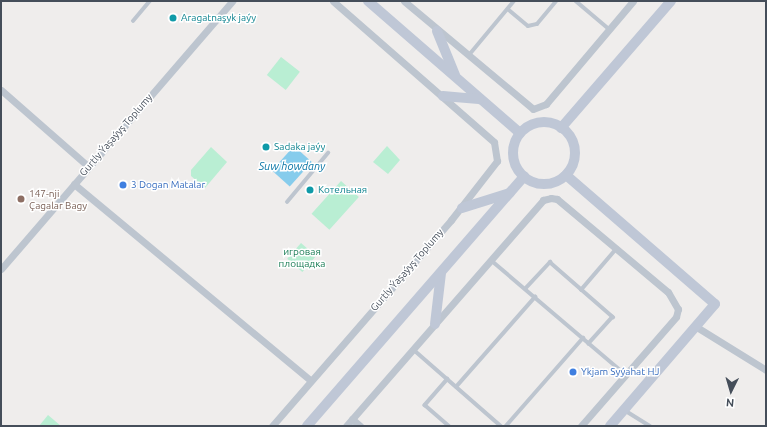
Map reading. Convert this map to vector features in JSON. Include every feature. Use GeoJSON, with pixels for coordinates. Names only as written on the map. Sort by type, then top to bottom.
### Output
{"type":"FeatureCollection","features":[{"type":"Feature","properties":{"kind":"street","name":"Gurtly Ýaşaýyş Toplumy"},"geometry":{"type":"LineString","coordinates":[[1,269],[232,1]]}},
{"type":"Feature","properties":{"kind":"street"},"geometry":{"type":"LineString","coordinates":[[333,1],[442,96],[479,99]]}},
{"type":"Feature","properties":{"kind":"street"},"geometry":{"type":"LineString","coordinates":[[368,1],[456,76],[479,99],[520,133]]}},
{"type":"Feature","properties":{"kind":"street"},"geometry":{"type":"LineString","coordinates":[[404,1],[526,105],[540,108],[632,1]]}},
{"type":"Feature","properties":{"kind":"street"},"geometry":{"type":"LineString","coordinates":[[561,128],[670,1]]}},
{"type":"Feature","properties":{"kind":"street"},"geometry":{"type":"LineString","coordinates":[[437,30],[456,76]]}},
{"type":"Feature","properties":{"kind":"street"},"geometry":{"type":"LineString","coordinates":[[1,90],[89,167]]}},
{"type":"Feature","properties":{"kind":"street","name":"Gurtly Ýaşaýyş Toplumy"},"geometry":{"type":"LineString","coordinates":[[272,426],[310,380],[462,208],[494,169],[497,161],[494,142],[442,96]]}},
{"type":"Feature","properties":{"kind":"street"},"geometry":{"type":"LineString","coordinates":[[539,123],[561,128],[574,147],[573,164],[566,174],[544,184],[524,176],[513,155],[520,133],[539,123]]}},
{"type":"Feature","properties":{"kind":"street"},"geometry":{"type":"LineString","coordinates":[[566,174],[715,304],[610,426]]}},
{"type":"Feature","properties":{"kind":"street"},"geometry":{"type":"LineString","coordinates":[[307,426],[524,176]]}},
{"type":"Feature","properties":{"kind":"street"},"geometry":{"type":"LineString","coordinates":[[74,184],[310,380]]}},
{"type":"Feature","properties":{"kind":"street"},"geometry":{"type":"LineString","coordinates":[[462,208],[510,193]]}},
{"type":"Feature","properties":{"kind":"street"},"geometry":{"type":"LineString","coordinates":[[346,426],[543,200],[551,198],[617,248],[668,292],[678,309],[676,317],[581,426]]}},
{"type":"Feature","properties":{"kind":"street"},"geometry":{"type":"LineString","coordinates":[[435,324],[441,273]]}},
{"type":"Feature","properties":{"kind":"street"},"geometry":{"type":"LineString","coordinates":[[695,326],[766,370]]}},
{"type":"Feature","properties":{"kind":"street"},"geometry":{"type":"LineString","coordinates":[[352,419],[360,426]]}},
{"type":"Feature","properties":{"kind":"lane"},"geometry":{"type":"LineString","coordinates":[[133,21],[150,1]]}},
{"type":"Feature","properties":{"kind":"lane"},"geometry":{"type":"LineString","coordinates":[[469,55],[514,1]]}},
{"type":"Feature","properties":{"kind":"lane"},"geometry":{"type":"LineString","coordinates":[[508,9],[528,26],[537,24],[556,1]]}},
{"type":"Feature","properties":{"kind":"lane"},"geometry":{"type":"LineString","coordinates":[[576,1],[609,29]]}},
{"type":"Feature","properties":{"kind":"lane"},"geometry":{"type":"LineString","coordinates":[[287,202],[328,153]]}},
{"type":"Feature","properties":{"kind":"lane"},"geometry":{"type":"LineString","coordinates":[[581,290],[617,248]]}},
{"type":"Feature","properties":{"kind":"lane"},"geometry":{"type":"LineString","coordinates":[[491,260],[626,375]]}},
{"type":"Feature","properties":{"kind":"lane"},"geometry":{"type":"LineString","coordinates":[[525,289],[550,262],[613,318],[590,344]]}},
{"type":"Feature","properties":{"kind":"lane"},"geometry":{"type":"LineString","coordinates":[[456,387],[534,297]]}},
{"type":"Feature","properties":{"kind":"lane"},"geometry":{"type":"LineString","coordinates":[[506,426],[583,338]]}},
{"type":"Feature","properties":{"kind":"lane"},"geometry":{"type":"LineString","coordinates":[[413,349],[501,426]]}},
{"type":"Feature","properties":{"kind":"lane"},"geometry":{"type":"LineString","coordinates":[[448,379],[425,405],[449,426]]}},
{"type":"Feature","properties":{"kind":"lane"},"geometry":{"type":"LineString","coordinates":[[624,409],[650,426]]}},
{"type":"Feature","properties":{"kind":"green space"},"geometry":{"type":"Polygon","coordinates":[[[281,57],[300,72],[286,90],[267,75],[281,57]]]}},
{"type":"Feature","properties":{"kind":"green space"},"geometry":{"type":"Polygon","coordinates":[[[387,146],[400,160],[388,174],[373,162],[387,146]]]}},
{"type":"Feature","properties":{"kind":"green space"},"geometry":{"type":"Polygon","coordinates":[[[211,147],[227,162],[205,188],[191,176],[191,170],[211,147]]]}},
{"type":"Feature","properties":{"kind":"green space"},"geometry":{"type":"Polygon","coordinates":[[[341,181],[359,197],[329,230],[312,214],[341,181]]]}},
{"type":"Feature","properties":{"kind":"green space","name":"игровая площадка"},"geometry":{"type":"Polygon","coordinates":[[[301,243],[316,256],[302,272],[287,259],[301,243]]]}},
{"type":"Feature","properties":{"kind":"green space"},"geometry":{"type":"Polygon","coordinates":[[[48,415],[61,426],[39,426],[48,415]]]}},
{"type":"Feature","properties":{"kind":"water","name":"Suw howdany"},"geometry":{"type":"Polygon","coordinates":[[[294,146],[312,162],[290,187],[272,171],[294,146]]]}},
{"type":"Feature","properties":{"kind":"place","name":"Aragatnaşyk jaýy"},"geometry":{"type":"Point","coordinates":[173,18]}},
{"type":"Feature","properties":{"kind":"place","name":"Sadaka jaýy"},"geometry":{"type":"Point","coordinates":[266,147]}},
{"type":"Feature","properties":{"kind":"place","name":"3 Dogan Matalar"},"geometry":{"type":"Point","coordinates":[123,185]}},
{"type":"Feature","properties":{"kind":"place","name":"Котельная"},"geometry":{"type":"Point","coordinates":[310,190]}},
{"type":"Feature","properties":{"kind":"place","name":"147-nji Çagalar Bagy"},"geometry":{"type":"Point","coordinates":[21,199]}},
{"type":"Feature","properties":{"kind":"place","name":"Ykjam Syýahat HJ"},"geometry":{"type":"Point","coordinates":[573,372]}}]}
